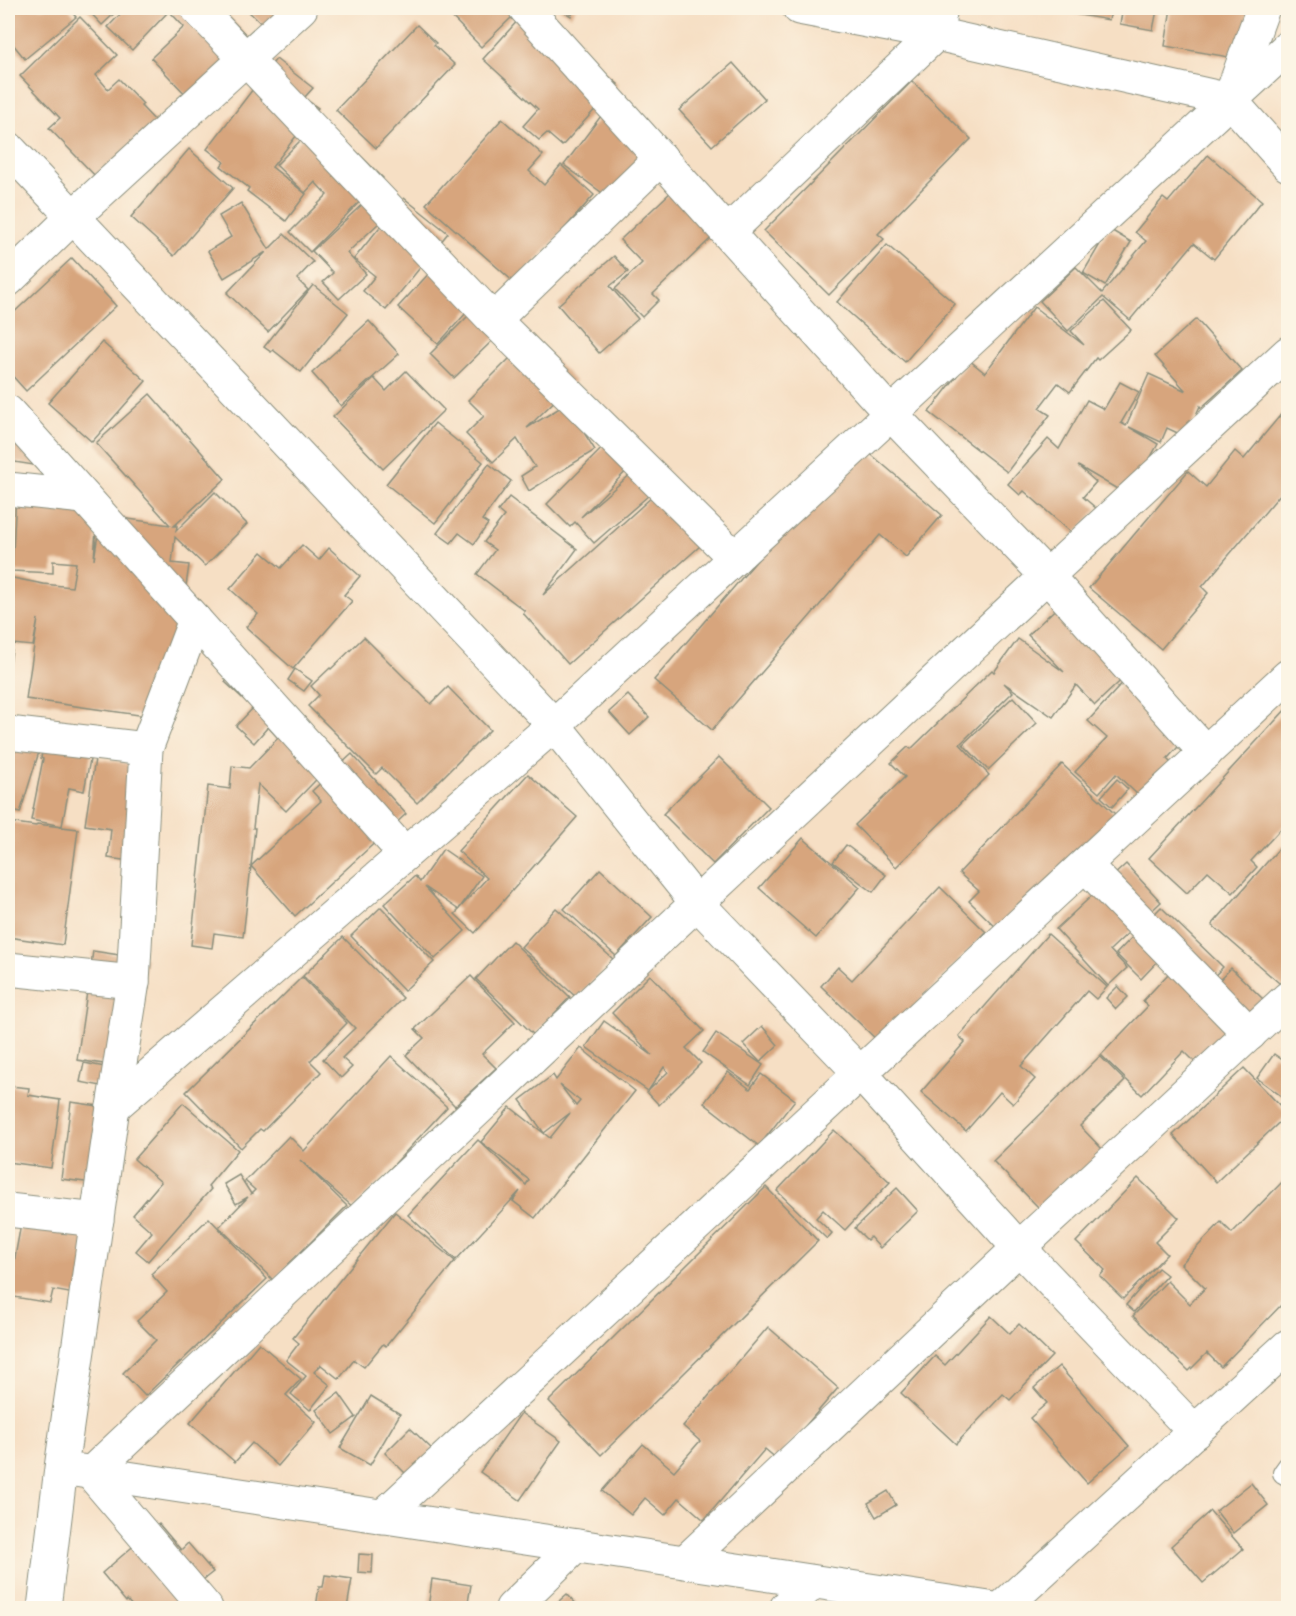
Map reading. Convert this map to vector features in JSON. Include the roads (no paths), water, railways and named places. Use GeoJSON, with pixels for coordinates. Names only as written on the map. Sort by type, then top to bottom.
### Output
{"type":"FeatureCollection","features":[{"type":"Feature","properties":{"kind":"street"},"geometry":{"type":"LineString","coordinates":[[197,8],[494,320],[735,558]]}},
{"type":"Feature","properties":{"kind":"street"},"geometry":{"type":"LineString","coordinates":[[8,280],[73,217],[301,8]]}},
{"type":"Feature","properties":{"kind":"street"},"geometry":{"type":"LineString","coordinates":[[525,8],[891,414],[1047,576],[1206,753]]}},
{"type":"Feature","properties":{"kind":"street"},"geometry":{"type":"LineString","coordinates":[[799,8],[938,21],[1230,100],[1288,165]]}},
{"type":"Feature","properties":{"kind":"street"},"geometry":{"type":"LineString","coordinates":[[1230,100],[1263,8]]}},
{"type":"Feature","properties":{"kind":"street"},"geometry":{"type":"LineString","coordinates":[[728,232],[938,21]]}},
{"type":"Feature","properties":{"kind":"street"},"geometry":{"type":"LineString","coordinates":[[113,1107],[554,725],[1288,47]]}},
{"type":"Feature","properties":{"kind":"street"},"geometry":{"type":"LineString","coordinates":[[8,148],[554,725],[697,903],[860,1073],[1019,1248],[1195,1432]]}},
{"type":"Feature","properties":{"kind":"street"},"geometry":{"type":"LineString","coordinates":[[494,320],[661,158]]}},
{"type":"Feature","properties":{"kind":"street"},"geometry":{"type":"LineString","coordinates":[[76,1470],[697,903],[1288,353]]}},
{"type":"Feature","properties":{"kind":"street"},"geometry":{"type":"LineString","coordinates":[[8,412],[405,854]]}},
{"type":"Feature","properties":{"kind":"street"},"geometry":{"type":"LineString","coordinates":[[8,489],[84,497]]}},
{"type":"Feature","properties":{"kind":"street"},"geometry":{"type":"LineString","coordinates":[[44,1608],[76,1470],[97,1220],[133,982],[146,749],[195,620]]}},
{"type":"Feature","properties":{"kind":"street"},"geometry":{"type":"LineString","coordinates":[[382,1517],[1288,676]]}},
{"type":"Feature","properties":{"kind":"street"},"geometry":{"type":"LineString","coordinates":[[8,733],[146,749]]}},
{"type":"Feature","properties":{"kind":"street"},"geometry":{"type":"LineString","coordinates":[[1085,865],[1250,1034]]}},
{"type":"Feature","properties":{"kind":"street"},"geometry":{"type":"LineString","coordinates":[[8,969],[133,982]]}},
{"type":"Feature","properties":{"kind":"street"},"geometry":{"type":"LineString","coordinates":[[685,1562],[1288,998]]}},
{"type":"Feature","properties":{"kind":"street"},"geometry":{"type":"LineString","coordinates":[[8,1210],[97,1220]]}},
{"type":"Feature","properties":{"kind":"street"},"geometry":{"type":"LineString","coordinates":[[1002,1608],[1288,1346]]}},
{"type":"Feature","properties":{"kind":"street"},"geometry":{"type":"LineString","coordinates":[[76,1470],[989,1608]]}},
{"type":"Feature","properties":{"kind":"street"},"geometry":{"type":"LineString","coordinates":[[76,1470],[206,1608]]}},
{"type":"Feature","properties":{"kind":"street"},"geometry":{"type":"LineString","coordinates":[[512,1608],[576,1546]]}},
{"type":"Feature","properties":{"kind":"street"},"geometry":{"type":"LineString","coordinates":[[786,1608],[813,1582]]}},
{"type":"Feature","properties":{"kind":"lane"},"geometry":{"type":"LineString","coordinates":[[1288,1466],[1284,1473],[1288,1476]]}}]}
